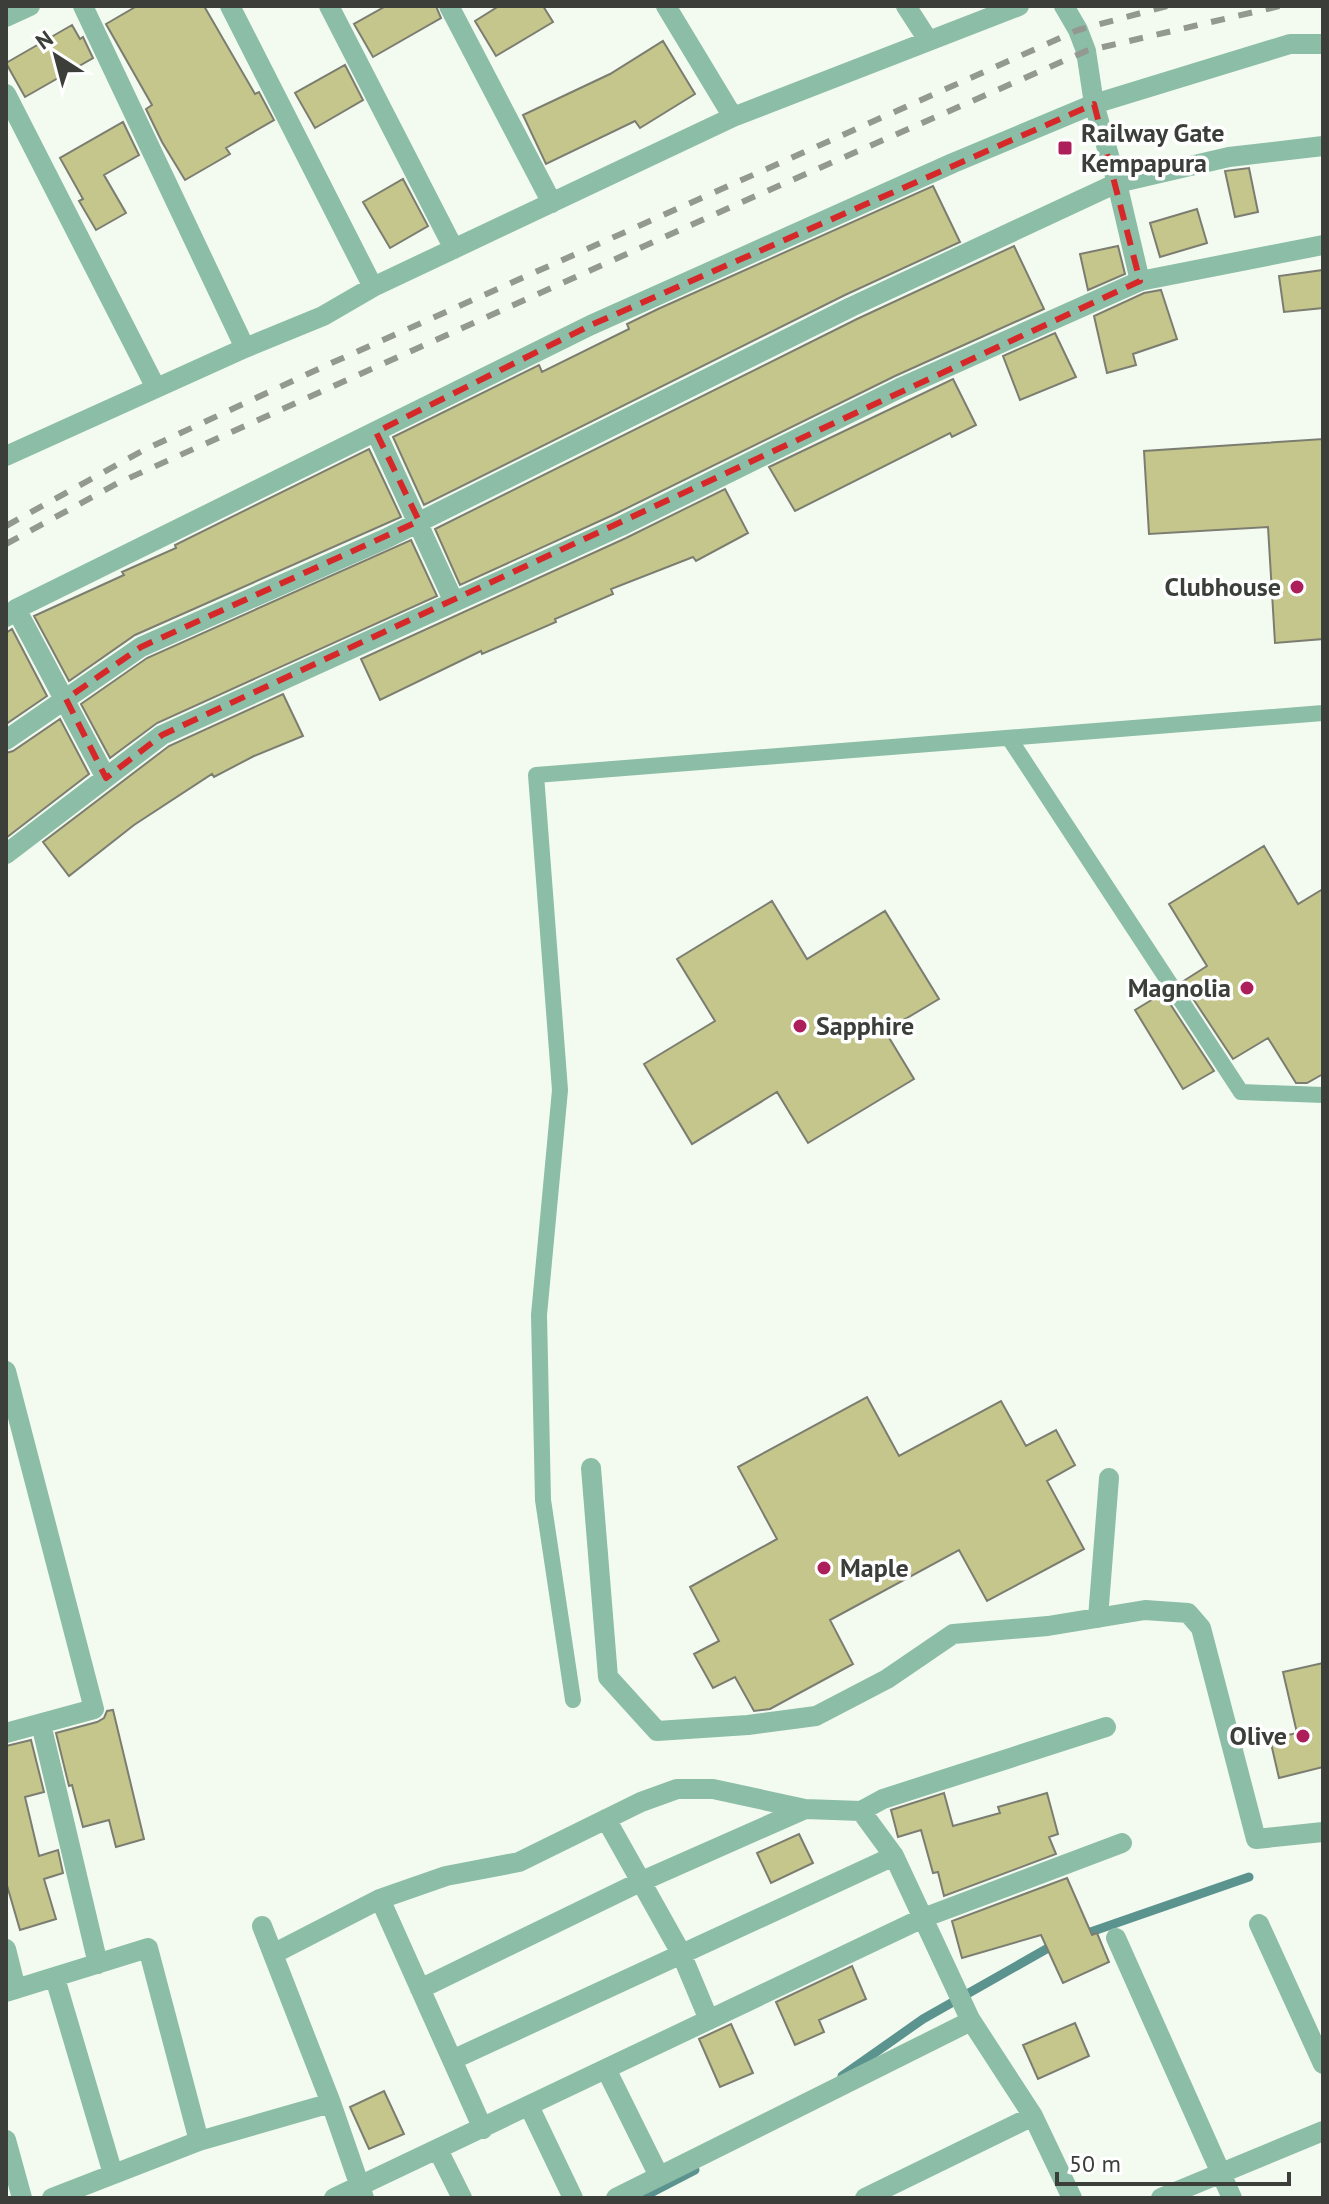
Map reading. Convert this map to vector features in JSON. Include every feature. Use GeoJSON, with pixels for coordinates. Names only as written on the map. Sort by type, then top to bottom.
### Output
{"type":"FeatureCollection","features":[{"type":"Feature","properties":{"kind":"street"},"geometry":{"type":"LineString","coordinates":[[6,17],[30,6]]}},
{"type":"Feature","properties":{"kind":"street"},"geometry":{"type":"LineString","coordinates":[[83,6],[245,348]]}},
{"type":"Feature","properties":{"kind":"street"},"geometry":{"type":"LineString","coordinates":[[230,6],[373,287]]}},
{"type":"Feature","properties":{"kind":"street"},"geometry":{"type":"LineString","coordinates":[[329,6],[454,249]]}},
{"type":"Feature","properties":{"kind":"street"},"geometry":{"type":"LineString","coordinates":[[449,6],[552,203]]}},
{"type":"Feature","properties":{"kind":"street"},"geometry":{"type":"LineString","coordinates":[[666,6],[733,117]]}},
{"type":"Feature","properties":{"kind":"street"},"geometry":{"type":"LineString","coordinates":[[906,6],[928,40]]}},
{"type":"Feature","properties":{"kind":"street"},"geometry":{"type":"LineString","coordinates":[[6,456],[323,316],[373,287],[733,117],[1019,6]]}},
{"type":"Feature","properties":{"kind":"street"},"geometry":{"type":"LineString","coordinates":[[1064,6],[1086,51],[1094,104],[1140,281]]}},
{"type":"Feature","properties":{"kind":"street"},"geometry":{"type":"LineString","coordinates":[[106,778],[66,699],[11,613],[605,318],[953,163],[1094,104],[1290,44],[1323,44]]}},
{"type":"Feature","properties":{"kind":"street"},"geometry":{"type":"LineString","coordinates":[[6,94],[156,388]]}},
{"type":"Feature","properties":{"kind":"street"},"geometry":{"type":"LineString","coordinates":[[6,740],[141,647],[385,539],[851,307],[1117,183],[1229,157],[1323,146]]}},
{"type":"Feature","properties":{"kind":"street"},"geometry":{"type":"LineString","coordinates":[[6,854],[162,735],[621,526],[900,388],[1140,281],[1323,245]]}},
{"type":"Feature","properties":{"kind":"street"},"geometry":{"type":"LineString","coordinates":[[376,432],[454,602]]}},
{"type":"Feature","properties":{"kind":"street"},"geometry":{"type":"LineString","coordinates":[[6,1371],[94,1709],[6,1733]]}},
{"type":"Feature","properties":{"kind":"street"},"geometry":{"type":"LineString","coordinates":[[591,1468],[608,1677],[657,1731],[748,1725],[816,1716],[887,1679],[953,1634],[1048,1626],[1145,1610],[1188,1613],[1201,1628],[1256,1839],[1323,1832]]}},
{"type":"Feature","properties":{"kind":"street"},"geometry":{"type":"LineString","coordinates":[[1098,1618],[1109,1478]]}},
{"type":"Feature","properties":{"kind":"street"},"geometry":{"type":"LineString","coordinates":[[41,1724],[98,1964]]}},
{"type":"Feature","properties":{"kind":"street"},"geometry":{"type":"LineString","coordinates":[[273,1954],[380,1899],[446,1876],[519,1862],[641,1802],[677,1789],[713,1789],[805,1809],[861,1811],[883,1799],[1106,1727]]}},
{"type":"Feature","properties":{"kind":"street"},"geometry":{"type":"LineString","coordinates":[[420,1989],[640,1882],[805,1809]]}},
{"type":"Feature","properties":{"kind":"street"},"geometry":{"type":"LineString","coordinates":[[861,1811],[894,1856],[968,2016],[1033,2116],[1072,2198]]}},
{"type":"Feature","properties":{"kind":"street"},"geometry":{"type":"LineString","coordinates":[[606,1819],[681,1953],[709,2020]]}},
{"type":"Feature","properties":{"kind":"street"},"geometry":{"type":"LineString","coordinates":[[334,2198],[362,2193],[438,2150],[923,1918],[1122,1843]]}},
{"type":"Feature","properties":{"kind":"street"},"geometry":{"type":"LineString","coordinates":[[452,2060],[894,1856]]}},
{"type":"Feature","properties":{"kind":"street"},"geometry":{"type":"LineString","coordinates":[[380,1899],[483,2129]]}},
{"type":"Feature","properties":{"kind":"street"},"geometry":{"type":"LineString","coordinates":[[1259,1924],[1323,2064]]}},
{"type":"Feature","properties":{"kind":"street"},"geometry":{"type":"LineString","coordinates":[[262,1926],[331,2103],[362,2193]]}},
{"type":"Feature","properties":{"kind":"street"},"geometry":{"type":"LineString","coordinates":[[1116,1938],[1232,2198]]}},
{"type":"Feature","properties":{"kind":"street"},"geometry":{"type":"LineString","coordinates":[[6,1949],[11,1991],[148,1948],[199,2141]]}},
{"type":"Feature","properties":{"kind":"street"},"geometry":{"type":"LineString","coordinates":[[55,1978],[113,2174]]}},
{"type":"Feature","properties":{"kind":"street"},"geometry":{"type":"LineString","coordinates":[[616,2198],[853,2080],[968,2016]]}},
{"type":"Feature","properties":{"kind":"street"},"geometry":{"type":"LineString","coordinates":[[606,2069],[659,2176]]}},
{"type":"Feature","properties":{"kind":"street"},"geometry":{"type":"LineString","coordinates":[[52,2198],[199,2141],[331,2103]]}},
{"type":"Feature","properties":{"kind":"street"},"geometry":{"type":"LineString","coordinates":[[529,2106],[573,2198]]}},
{"type":"Feature","properties":{"kind":"street"},"geometry":{"type":"LineString","coordinates":[[865,2198],[1033,2116]]}},
{"type":"Feature","properties":{"kind":"street"},"geometry":{"type":"LineString","coordinates":[[1161,2198],[1323,2131]]}},
{"type":"Feature","properties":{"kind":"street"},"geometry":{"type":"LineString","coordinates":[[6,2140],[22,2198]]}},
{"type":"Feature","properties":{"kind":"street"},"geometry":{"type":"LineString","coordinates":[[438,2150],[462,2198]]}},
{"type":"Feature","properties":{"kind":"lane"},"geometry":{"type":"LineString","coordinates":[[573,1700],[543,1500],[539,1315],[560,1090],[536,775],[1323,713]]}},
{"type":"Feature","properties":{"kind":"lane"},"geometry":{"type":"LineString","coordinates":[[1009,738],[1241,1092],[1323,1095]]}},
{"type":"Feature","properties":{"kind":"highlighted area"},"geometry":{"type":"Polygon","coordinates":[[[1094,104],[1140,281],[162,735],[106,778],[66,699],[141,647],[419,521],[376,432],[591,325],[1094,104]]]}},
{"type":"Feature","properties":{"kind":"building"},"geometry":{"type":"Polygon","coordinates":[[[137,6],[204,6],[255,94],[259,92],[274,120],[226,148],[230,154],[185,180],[146,109],[152,105],[106,24],[137,6]]]}},
{"type":"Feature","properties":{"kind":"building"},"geometry":{"type":"Polygon","coordinates":[[[386,6],[436,6],[441,18],[373,57],[354,24],[386,6]]]}},
{"type":"Feature","properties":{"kind":"building"},"geometry":{"type":"Polygon","coordinates":[[[499,6],[543,6],[553,22],[496,56],[475,21],[499,6]]]}},
{"type":"Feature","properties":{"kind":"building"},"geometry":{"type":"Polygon","coordinates":[[[72,25],[80,39],[83,37],[93,58],[25,97],[6,63],[72,25]]]}},
{"type":"Feature","properties":{"kind":"building"},"geometry":{"type":"Polygon","coordinates":[[[663,41],[695,94],[640,128],[635,121],[546,164],[523,115],[610,74],[663,41]]]}},
{"type":"Feature","properties":{"kind":"building"},"geometry":{"type":"Polygon","coordinates":[[[345,65],[363,100],[315,128],[295,93],[345,65]]]}},
{"type":"Feature","properties":{"kind":"building"},"geometry":{"type":"Polygon","coordinates":[[[123,122],[139,155],[104,175],[126,213],[96,230],[60,158],[123,122]]]}},
{"type":"Feature","properties":{"kind":"building"},"geometry":{"type":"Polygon","coordinates":[[[1249,168],[1258,212],[1235,217],[1225,171],[1249,168]]]}},
{"type":"Feature","properties":{"kind":"building"},"geometry":{"type":"Polygon","coordinates":[[[403,179],[428,226],[390,248],[363,202],[403,179]]]}},
{"type":"Feature","properties":{"kind":"building"},"geometry":{"type":"Polygon","coordinates":[[[933,186],[960,242],[845,295],[424,505],[393,437],[539,365],[542,372],[629,329],[627,324],[658,309],[933,186]]]}},
{"type":"Feature","properties":{"kind":"building"},"geometry":{"type":"Polygon","coordinates":[[[1197,209],[1207,243],[1160,257],[1150,223],[1197,209]]]}},
{"type":"Feature","properties":{"kind":"building"},"geometry":{"type":"Polygon","coordinates":[[[1014,246],[1044,309],[895,376],[615,514],[460,585],[435,529],[857,319],[1014,246]]]}},
{"type":"Feature","properties":{"kind":"building"},"geometry":{"type":"Polygon","coordinates":[[[1118,246],[1125,274],[1088,290],[1080,254],[1118,246]]]}},
{"type":"Feature","properties":{"kind":"building"},"geometry":{"type":"Polygon","coordinates":[[[1323,270],[1323,308],[1284,312],[1279,276],[1323,270]]]}},
{"type":"Feature","properties":{"kind":"building"},"geometry":{"type":"Polygon","coordinates":[[[1161,290],[1177,339],[1133,354],[1136,365],[1107,373],[1094,316],[1144,293],[1161,290]]]}},
{"type":"Feature","properties":{"kind":"building"},"geometry":{"type":"Polygon","coordinates":[[[1055,333],[1076,377],[1020,400],[1003,356],[1055,333]]]}},
{"type":"Feature","properties":{"kind":"building"},"geometry":{"type":"Polygon","coordinates":[[[953,379],[976,425],[952,437],[950,433],[795,511],[769,467],[953,379]]]}},
{"type":"Feature","properties":{"kind":"building","name":"Clubhouse"},"geometry":{"type":"Polygon","coordinates":[[[1323,439],[1323,639],[1275,643],[1268,527],[1149,534],[1144,451],[1323,439]]]}},
{"type":"Feature","properties":{"kind":"building"},"geometry":{"type":"Polygon","coordinates":[[[369,449],[401,517],[135,635],[69,681],[34,616],[124,575],[122,572],[176,548],[175,545],[369,449]]]}},
{"type":"Feature","properties":{"kind":"building"},"geometry":{"type":"Polygon","coordinates":[[[725,489],[748,533],[696,561],[693,557],[611,589],[613,594],[555,619],[556,622],[482,654],[481,651],[380,700],[361,659],[626,538],[725,489]]]}},
{"type":"Feature","properties":{"kind":"building"},"geometry":{"type":"Polygon","coordinates":[[[411,540],[437,596],[157,723],[110,758],[81,704],[147,658],[411,540]]]}},
{"type":"Feature","properties":{"kind":"building"},"geometry":{"type":"Polygon","coordinates":[[[12,629],[47,696],[6,724],[6,633],[12,629]]]}},
{"type":"Feature","properties":{"kind":"building"},"geometry":{"type":"Polygon","coordinates":[[[283,694],[303,736],[214,777],[212,774],[134,825],[69,876],[43,842],[169,746],[283,694]]]}},
{"type":"Feature","properties":{"kind":"building"},"geometry":{"type":"Polygon","coordinates":[[[60,719],[89,774],[6,838],[6,753],[60,719]]]}},
{"type":"Feature","properties":{"kind":"building","name":"Magnolia"},"geometry":{"type":"Polygon","coordinates":[[[1264,846],[1298,904],[1323,889],[1323,1074],[1307,1083],[1296,1083],[1268,1038],[1233,1059],[1182,982],[1207,966],[1169,904],[1264,846]]]}},
{"type":"Feature","properties":{"kind":"building","name":"Sapphire"},"geometry":{"type":"Polygon","coordinates":[[[772,901],[807,959],[885,911],[939,999],[885,1031],[914,1079],[808,1143],[777,1092],[692,1144],[644,1064],[715,1021],[677,959],[772,901]]]}},
{"type":"Feature","properties":{"kind":"building"},"geometry":{"type":"Polygon","coordinates":[[[1163,993],[1214,1071],[1183,1089],[1135,1010],[1163,993]]]}},
{"type":"Feature","properties":{"kind":"building","name":"Maple"},"geometry":{"type":"Polygon","coordinates":[[[867,1397],[899,1456],[1001,1401],[1026,1446],[1056,1430],[1075,1465],[1047,1481],[1084,1549],[987,1601],[959,1550],[830,1620],[853,1664],[770,1709],[754,1711],[735,1677],[713,1688],[694,1654],[719,1641],[690,1587],[777,1539],[738,1467],[867,1397]]]}},
{"type":"Feature","properties":{"kind":"building","name":"Olive"},"geometry":{"type":"Polygon","coordinates":[[[1323,1663],[1323,1767],[1279,1778],[1270,1739],[1297,1733],[1283,1672],[1323,1663]]]}},
{"type":"Feature","properties":{"kind":"building"},"geometry":{"type":"Polygon","coordinates":[[[113,1710],[144,1839],[116,1847],[109,1820],[83,1827],[56,1733],[97,1722],[104,1718],[107,1711],[113,1710]]]}},
{"type":"Feature","properties":{"kind":"building"},"geometry":{"type":"Polygon","coordinates":[[[31,1740],[44,1792],[25,1797],[39,1856],[58,1850],[63,1873],[44,1879],[56,1919],[20,1930],[6,1882],[6,1746],[31,1740]]]}},
{"type":"Feature","properties":{"kind":"building"},"geometry":{"type":"Polygon","coordinates":[[[944,1793],[953,1826],[1000,1813],[998,1807],[1047,1793],[1058,1834],[1049,1837],[1056,1854],[944,1896],[938,1872],[933,1873],[921,1830],[898,1837],[891,1810],[944,1793]]]}},
{"type":"Feature","properties":{"kind":"building"},"geometry":{"type":"Polygon","coordinates":[[[799,1834],[813,1863],[771,1883],[757,1853],[799,1834]]]}},
{"type":"Feature","properties":{"kind":"building"},"geometry":{"type":"Polygon","coordinates":[[[1067,1878],[1092,1935],[1097,1933],[1109,1962],[1063,1983],[1041,1935],[962,1958],[952,1921],[1067,1878]]]}},
{"type":"Feature","properties":{"kind":"building"},"geometry":{"type":"Polygon","coordinates":[[[852,1966],[866,1999],[819,2020],[824,2032],[795,2045],[776,2002],[852,1966]]]}},
{"type":"Feature","properties":{"kind":"building"},"geometry":{"type":"Polygon","coordinates":[[[1075,2023],[1089,2056],[1038,2079],[1023,2045],[1075,2023]]]}},
{"type":"Feature","properties":{"kind":"building"},"geometry":{"type":"Polygon","coordinates":[[[731,2024],[753,2073],[720,2087],[699,2039],[731,2024]]]}},
{"type":"Feature","properties":{"kind":"building"},"geometry":{"type":"Polygon","coordinates":[[[384,2091],[404,2134],[369,2149],[350,2107],[384,2091]]]}},
{"type":"Feature","properties":{"kind":"waterway"},"geometry":{"type":"LineString","coordinates":[[1079,1936],[1249,1877]]}},
{"type":"Feature","properties":{"kind":"waterway"},"geometry":{"type":"LineString","coordinates":[[842,2076],[923,2019],[1057,1943]]}},
{"type":"Feature","properties":{"kind":"waterway"},"geometry":{"type":"LineString","coordinates":[[641,2198],[695,2170]]}},
{"type":"Feature","properties":{"kind":"railway"},"geometry":{"type":"LineString","coordinates":[[6,526],[144,450],[327,365],[1078,30],[1167,6]]}},
{"type":"Feature","properties":{"kind":"railway"},"geometry":{"type":"LineString","coordinates":[[6,544],[118,483],[1086,51],[1280,6]]}},
{"type":"Feature","properties":{"kind":"place","name":"Railway Gate Kempapura"},"geometry":{"type":"Point","coordinates":[1065,148]}},
{"type":"Feature","properties":{"kind":"place","name":"Clubhouse"},"geometry":{"type":"Point","coordinates":[1297,587]}},
{"type":"Feature","properties":{"kind":"place","name":"Magnolia"},"geometry":{"type":"Point","coordinates":[1247,988]}},
{"type":"Feature","properties":{"kind":"place","name":"Sapphire"},"geometry":{"type":"Point","coordinates":[800,1026]}},
{"type":"Feature","properties":{"kind":"place","name":"Maple"},"geometry":{"type":"Point","coordinates":[824,1568]}},
{"type":"Feature","properties":{"kind":"place","name":"Olive"},"geometry":{"type":"Point","coordinates":[1303,1736]}}]}
